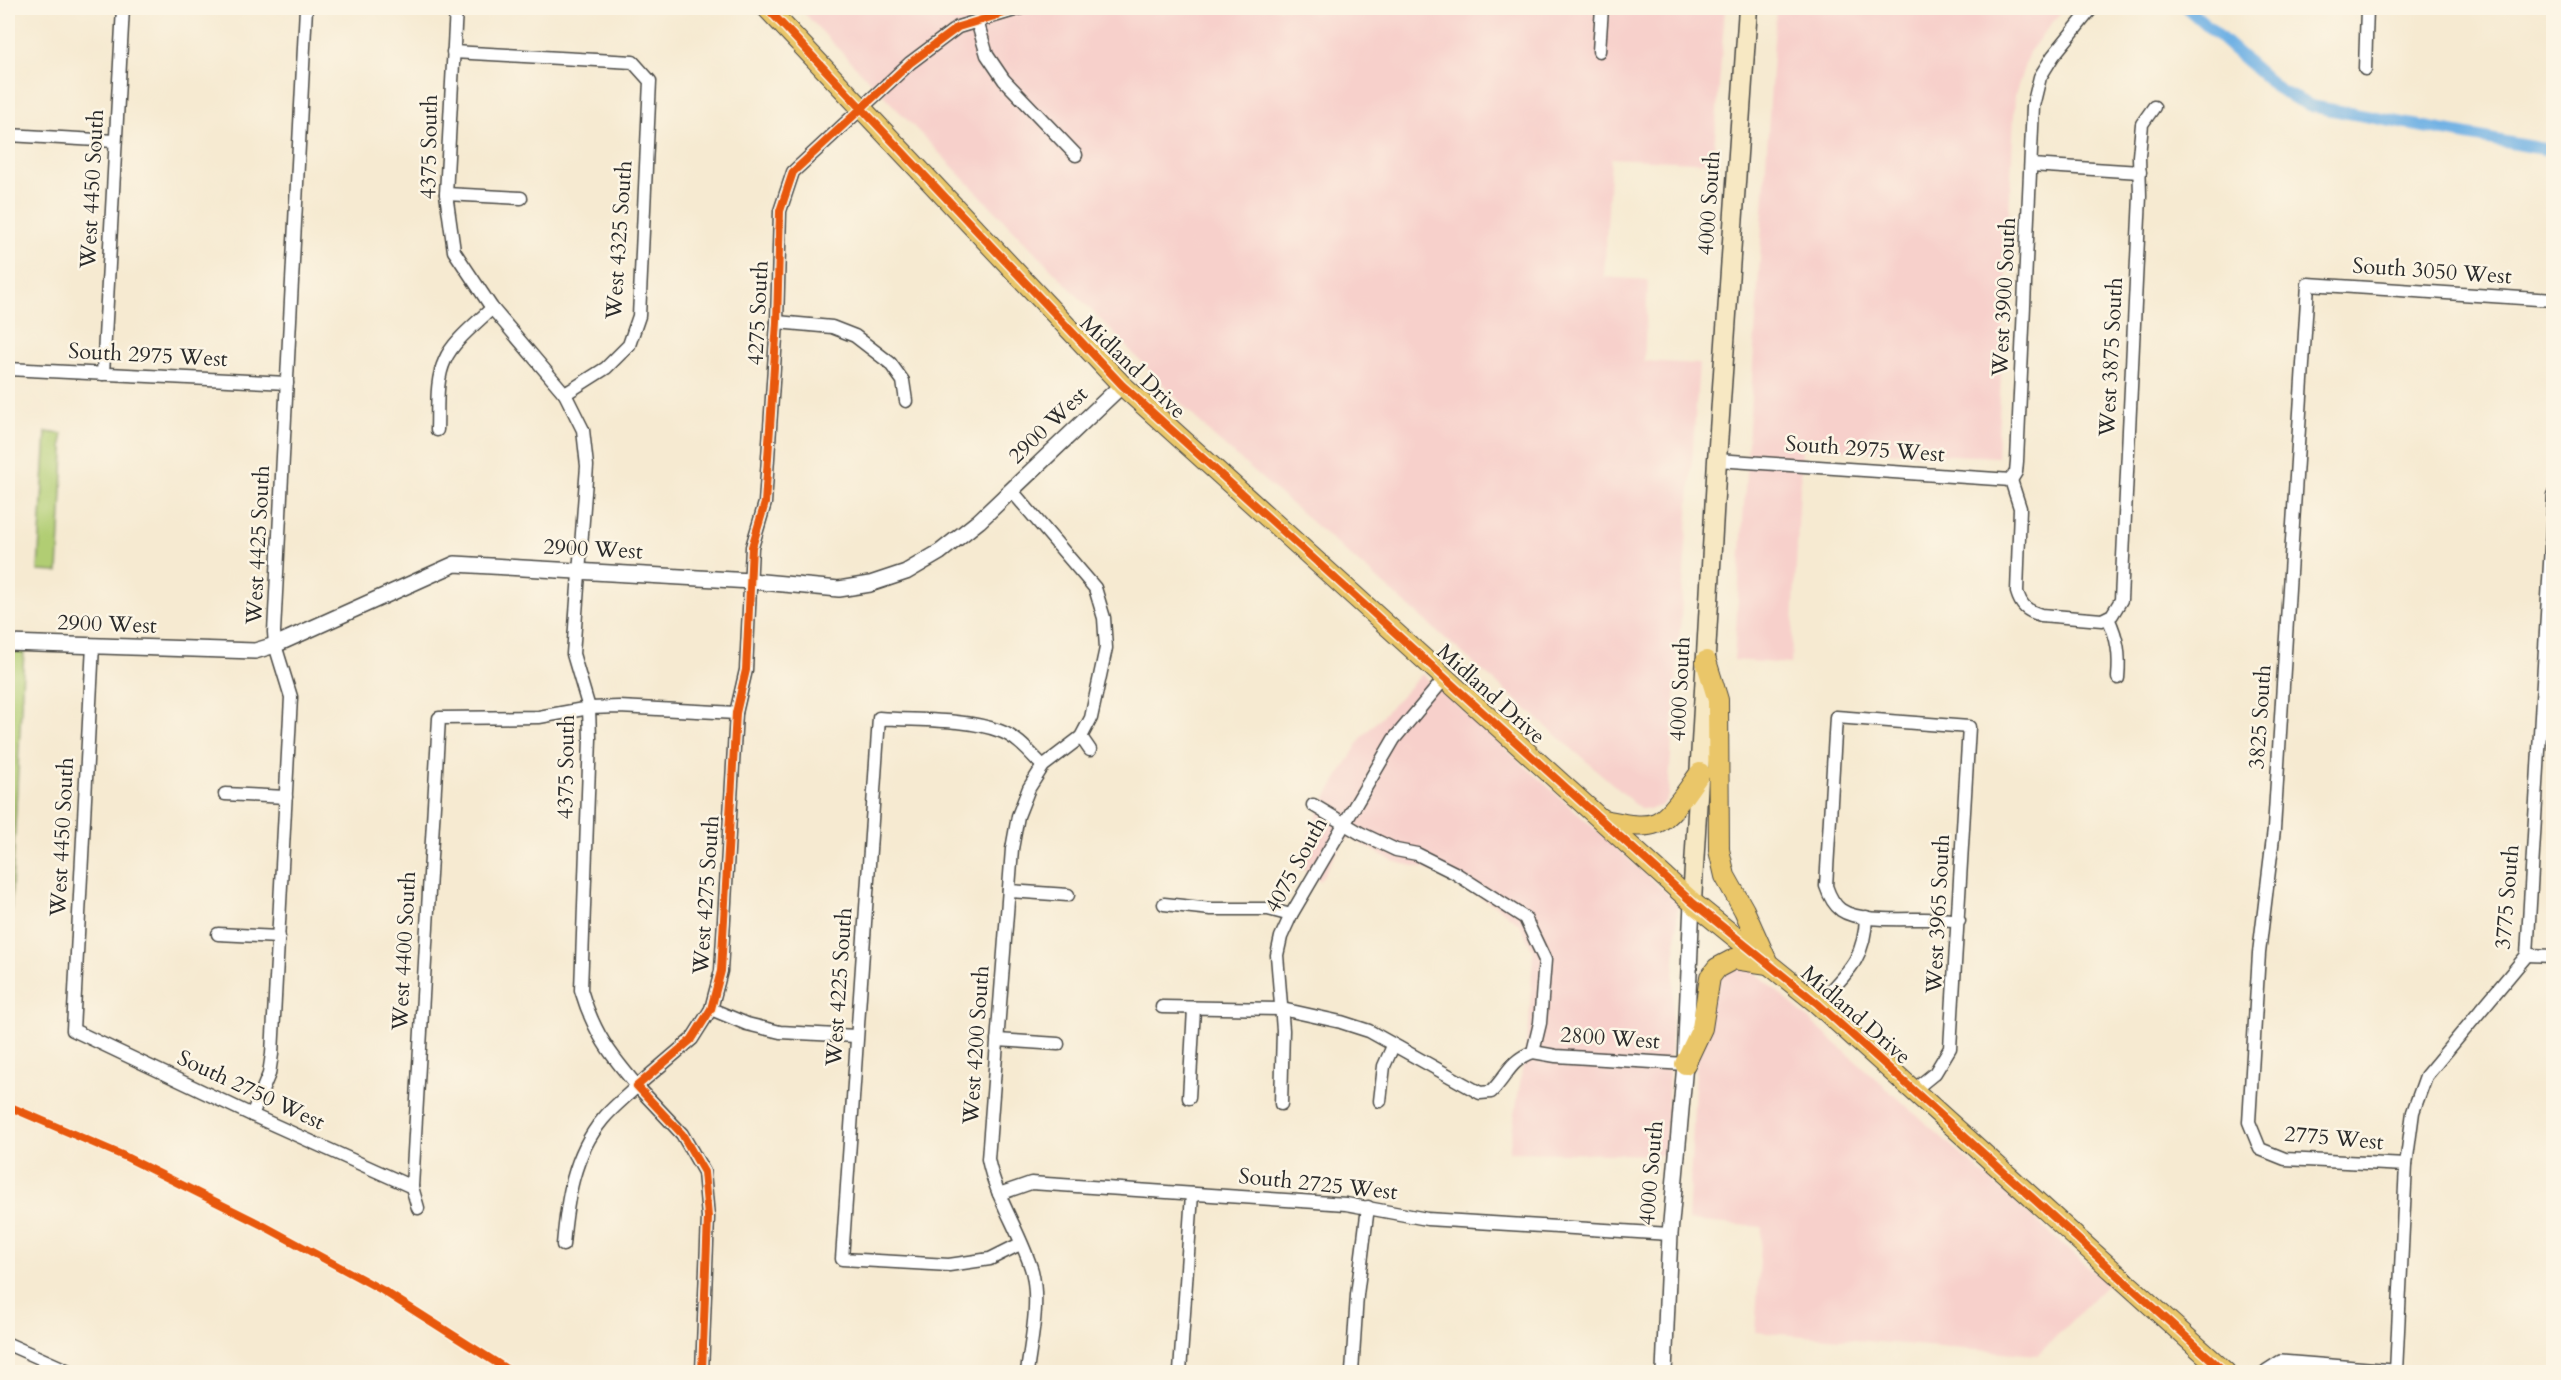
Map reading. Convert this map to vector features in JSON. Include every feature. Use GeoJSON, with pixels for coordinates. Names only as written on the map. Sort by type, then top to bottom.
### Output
{"type":"FeatureCollection","features":[{"type":"Feature","properties":{"kind":"main road","name":"Midland Drive"},"geometry":{"type":"LineString","coordinates":[[767,8],[1122,385],[1692,902],[1818,1004],[2225,1372]]}},
{"type":"Feature","properties":{"kind":"main road","name":"4000 South"},"geometry":{"type":"LineString","coordinates":[[1692,902],[1716,460],[1748,8]]}},
{"type":"Feature","properties":{"kind":"main road"},"geometry":{"type":"LineString","coordinates":[[1706,661],[1718,700],[1719,850],[1725,876],[1768,964]]}},
{"type":"Feature","properties":{"kind":"main road"},"geometry":{"type":"LineString","coordinates":[[1602,819],[1628,825],[1657,823],[1677,804],[1700,773]]}},
{"type":"Feature","properties":{"kind":"main road"},"geometry":{"type":"LineString","coordinates":[[1685,1064],[1702,1028],[1710,977],[1717,968],[1734,959],[1768,964]]}},
{"type":"Feature","properties":{"kind":"street","name":"West 4450 South"},"geometry":{"type":"LineString","coordinates":[[103,374],[123,8]]}},
{"type":"Feature","properties":{"kind":"street","name":"West 4425 South"},"geometry":{"type":"LineString","coordinates":[[252,1115],[268,1074],[272,1054],[291,697],[275,645],[274,631],[306,8]]}},
{"type":"Feature","properties":{"kind":"street","name":"4375 South"},"geometry":{"type":"LineString","coordinates":[[456,8],[446,194],[454,251],[492,308],[565,394],[583,430],[587,466],[573,654],[589,708],[590,738],[581,990],[590,1021],[609,1052],[637,1086]]}},
{"type":"Feature","properties":{"kind":"street","name":"4275 South"},"geometry":{"type":"LineString","coordinates":[[752,547],[765,503],[777,322],[780,211],[793,172],[910,63],[958,27],[1021,8]]}},
{"type":"Feature","properties":{"kind":"street"},"geometry":{"type":"LineString","coordinates":[[1599,51],[1602,8]]}},
{"type":"Feature","properties":{"kind":"street","name":"West 3900 South"},"geometry":{"type":"LineString","coordinates":[[2011,480],[2016,472],[2017,461],[2033,106],[2040,77],[2053,56],[2092,8]]}},
{"type":"Feature","properties":{"kind":"street"},"geometry":{"type":"LineString","coordinates":[[2365,69],[2367,8]]}},
{"type":"Feature","properties":{"kind":"street"},"geometry":{"type":"LineString","coordinates":[[977,21],[987,55],[1004,80],[1076,155]]}},
{"type":"Feature","properties":{"kind":"street","name":"West 4325 South"},"geometry":{"type":"LineString","coordinates":[[453,52],[633,62],[650,81],[639,316],[629,345],[606,368],[565,394]]}},
{"type":"Feature","properties":{"kind":"street","name":"West 3875 South"},"geometry":{"type":"LineString","coordinates":[[2111,614],[2121,600],[2142,124],[2154,107]]}},
{"type":"Feature","properties":{"kind":"street"},"geometry":{"type":"LineString","coordinates":[[8,135],[115,141]]}},
{"type":"Feature","properties":{"kind":"street"},"geometry":{"type":"LineString","coordinates":[[2031,165],[2140,172]]}},
{"type":"Feature","properties":{"kind":"street"},"geometry":{"type":"LineString","coordinates":[[446,194],[521,198]]}},
{"type":"Feature","properties":{"kind":"street","name":"South 3050 West"},"geometry":{"type":"LineString","coordinates":[[2308,284],[2553,300]]}},
{"type":"Feature","properties":{"kind":"street","name":"3825 South"},"geometry":{"type":"LineString","coordinates":[[2260,1149],[2249,1122],[2250,1100],[2259,953],[2274,829],[2308,284]]}},
{"type":"Feature","properties":{"kind":"street"},"geometry":{"type":"LineString","coordinates":[[437,430],[438,391],[445,360],[460,340],[492,308]]}},
{"type":"Feature","properties":{"kind":"street"},"geometry":{"type":"LineString","coordinates":[[777,322],[832,327],[855,336],[890,363],[903,381],[906,401]]}},
{"type":"Feature","properties":{"kind":"street","name":"South 2975 West"},"geometry":{"type":"LineString","coordinates":[[8,369],[287,383]]}},
{"type":"Feature","properties":{"kind":"street","name":"2900 West"},"geometry":{"type":"LineString","coordinates":[[8,643],[255,651],[275,645],[455,564],[751,581],[839,589],[870,584],[906,572],[940,552],[979,522],[1122,385]]}},
{"type":"Feature","properties":{"kind":"street","name":"South 2975 West"},"geometry":{"type":"LineString","coordinates":[[1716,460],[2011,480]]}},
{"type":"Feature","properties":{"kind":"street"},"geometry":{"type":"LineString","coordinates":[[2011,480],[2020,508],[2017,592],[2020,603],[2032,612],[2041,615],[2102,620],[2111,614],[2120,652],[2118,678]]}},
{"type":"Feature","properties":{"kind":"street","name":"West 4200 South"},"geometry":{"type":"LineString","coordinates":[[1012,491],[1095,588],[1104,618],[1106,648],[1091,718],[1081,737],[1043,766],[1029,788],[1018,816],[1012,849],[988,1160],[992,1179],[1032,1272],[1035,1307],[1028,1372]]}},
{"type":"Feature","properties":{"kind":"street","name":"3775 South"},"geometry":{"type":"LineString","coordinates":[[2394,1372],[2406,1165],[2413,1112],[2426,1076],[2527,955],[2553,495]]}},
{"type":"Feature","properties":{"kind":"street","name":"West 4275 South"},"geometry":{"type":"LineString","coordinates":[[637,1086],[692,1039],[711,1010],[721,972],[736,713],[746,670],[752,547]]}},
{"type":"Feature","properties":{"kind":"street","name":"West 4450 South"},"geometry":{"type":"LineString","coordinates":[[73,1030],[93,645]]}},
{"type":"Feature","properties":{"kind":"street","name":"4075 South"},"geometry":{"type":"LineString","coordinates":[[1281,1104],[1282,1009],[1277,955],[1281,937],[1291,915],[1394,739],[1445,678]]}},
{"type":"Feature","properties":{"kind":"street"},"geometry":{"type":"LineString","coordinates":[[589,708],[619,707],[736,713]]}},
{"type":"Feature","properties":{"kind":"street","name":"West 4400 South"},"geometry":{"type":"LineString","coordinates":[[418,1208],[412,1187],[439,718],[539,717],[589,708]]}},
{"type":"Feature","properties":{"kind":"street","name":"West 3965 South"},"geometry":{"type":"LineString","coordinates":[[1866,918],[1842,911],[1834,903],[1826,886],[1836,717],[1969,727],[1950,1048],[1935,1073],[1914,1090]]}},
{"type":"Feature","properties":{"kind":"street","name":"West 4225 South"},"geometry":{"type":"LineString","coordinates":[[1020,1244],[990,1259],[949,1265],[842,1259],[879,718],[976,724],[1001,731],[1021,745],[1043,766]]}},
{"type":"Feature","properties":{"kind":"street"},"geometry":{"type":"LineString","coordinates":[[1081,737],[1090,750]]}},
{"type":"Feature","properties":{"kind":"street"},"geometry":{"type":"LineString","coordinates":[[225,794],[286,797]]}},
{"type":"Feature","properties":{"kind":"street"},"geometry":{"type":"LineString","coordinates":[[1162,1007],[1282,1009],[1341,1022],[1369,1031],[1480,1094],[1491,1092],[1503,1080],[1513,1061],[1533,1052],[1540,1023],[1545,960],[1525,918],[1455,873],[1417,854],[1396,850],[1313,805]]}},
{"type":"Feature","properties":{"kind":"street"},"geometry":{"type":"LineString","coordinates":[[1009,891],[1068,895]]}},
{"type":"Feature","properties":{"kind":"street","name":"4000 South"},"geometry":{"type":"LineString","coordinates":[[1664,1372],[1670,1234],[1685,1064],[1692,902]]}},
{"type":"Feature","properties":{"kind":"street"},"geometry":{"type":"LineString","coordinates":[[1164,904],[1211,909],[1268,909],[1291,915]]}},
{"type":"Feature","properties":{"kind":"street"},"geometry":{"type":"LineString","coordinates":[[1818,1004],[1863,950],[1866,918],[1959,921]]}},
{"type":"Feature","properties":{"kind":"street"},"geometry":{"type":"LineString","coordinates":[[218,934],[279,937]]}},
{"type":"Feature","properties":{"kind":"street"},"geometry":{"type":"LineString","coordinates":[[2527,955],[2553,956]]}},
{"type":"Feature","properties":{"kind":"street"},"geometry":{"type":"LineString","coordinates":[[1189,1098],[1194,1009]]}},
{"type":"Feature","properties":{"kind":"street"},"geometry":{"type":"LineString","coordinates":[[711,1010],[747,1024],[780,1032],[856,1036]]}},
{"type":"Feature","properties":{"kind":"street","name":"South 2750 West"},"geometry":{"type":"LineString","coordinates":[[73,1030],[252,1115],[412,1187]]}},
{"type":"Feature","properties":{"kind":"street"},"geometry":{"type":"LineString","coordinates":[[997,1040],[1058,1044]]}},
{"type":"Feature","properties":{"kind":"street"},"geometry":{"type":"LineString","coordinates":[[1380,1101],[1384,1066],[1393,1046]]}},
{"type":"Feature","properties":{"kind":"street","name":"2800 West"},"geometry":{"type":"LineString","coordinates":[[1533,1052],[1556,1056],[1685,1064]]}},
{"type":"Feature","properties":{"kind":"street"},"geometry":{"type":"LineString","coordinates":[[563,1245],[567,1199],[579,1156],[603,1119],[637,1086],[682,1134],[704,1172],[708,1217],[702,1372]]}},
{"type":"Feature","properties":{"kind":"street","name":"2775 West"},"geometry":{"type":"LineString","coordinates":[[2260,1149],[2285,1159],[2406,1165]]}},
{"type":"Feature","properties":{"kind":"street","name":"South 2725 West"},"geometry":{"type":"LineString","coordinates":[[999,1194],[1031,1183],[1368,1207],[1427,1219],[1670,1234]]}},
{"type":"Feature","properties":{"kind":"street"},"geometry":{"type":"LineString","coordinates":[[1180,1372],[1192,1194]]}},
{"type":"Feature","properties":{"kind":"street"},"geometry":{"type":"LineString","coordinates":[[1352,1372],[1357,1295],[1368,1207]]}},
{"type":"Feature","properties":{"kind":"street"},"geometry":{"type":"LineString","coordinates":[[8,1344],[71,1372]]}},
{"type":"Feature","properties":{"kind":"street"},"geometry":{"type":"LineString","coordinates":[[2267,1372],[2281,1364],[2394,1372]]}},
{"type":"Feature","properties":{"kind":"shaded area"},"geometry":{"type":"Polygon","coordinates":[[[799,8],[1725,8],[1713,163],[1611,158],[1604,277],[1648,280],[1644,361],[1699,364],[1668,796],[1663,805],[1651,809],[1640,808],[1213,436],[799,8]]]}},
{"type":"Feature","properties":{"kind":"shaded area"},"geometry":{"type":"Polygon","coordinates":[[[1776,8],[2064,8],[2029,52],[2015,95],[1997,457],[1802,448],[1791,664],[1734,660],[1776,8]]]}},
{"type":"Feature","properties":{"kind":"shaded area"},"geometry":{"type":"Polygon","coordinates":[[[1422,674],[1678,903],[1665,1155],[1509,1152],[1529,1026],[1533,951],[1520,924],[1496,906],[1457,884],[1424,868],[1395,862],[1351,838],[1343,841],[1320,881],[1297,864],[1321,806],[1362,737],[1422,674]]]}},
{"type":"Feature","properties":{"kind":"shaded area"},"geometry":{"type":"Polygon","coordinates":[[[1734,953],[2107,1284],[2038,1355],[1755,1332],[1762,1227],[1688,1221],[1701,974],[1734,953]]]}},
{"type":"Feature","properties":{"kind":"green space"},"geometry":{"type":"Polygon","coordinates":[[[46,432],[62,434],[64,451],[58,572],[38,571],[46,432]]]}},
{"type":"Feature","properties":{"kind":"green space"},"geometry":{"type":"Polygon","coordinates":[[[8,649],[24,650],[8,964],[8,649]]]}},
{"type":"Feature","properties":{"kind":"waterway"},"geometry":{"type":"LineString","coordinates":[[2187,8],[2282,92],[2311,106],[2554,151]]}},
{"type":"Feature","properties":{"kind":"cycle path"},"geometry":{"type":"LineString","coordinates":[[767,8],[1122,385],[1692,902],[1818,1004],[2225,1372]]}},
{"type":"Feature","properties":{"kind":"cycle path"},"geometry":{"type":"LineString","coordinates":[[702,1372],[708,1217],[704,1172],[682,1134],[637,1086],[692,1039],[711,1009],[721,971],[736,713],[746,670],[752,547],[765,503],[777,322],[780,211],[793,172],[910,63],[958,27],[1021,8]]}},
{"type":"Feature","properties":{"kind":"cycle path"},"geometry":{"type":"LineString","coordinates":[[8,1106],[124,1156],[262,1225],[382,1290],[511,1372]]}}]}
